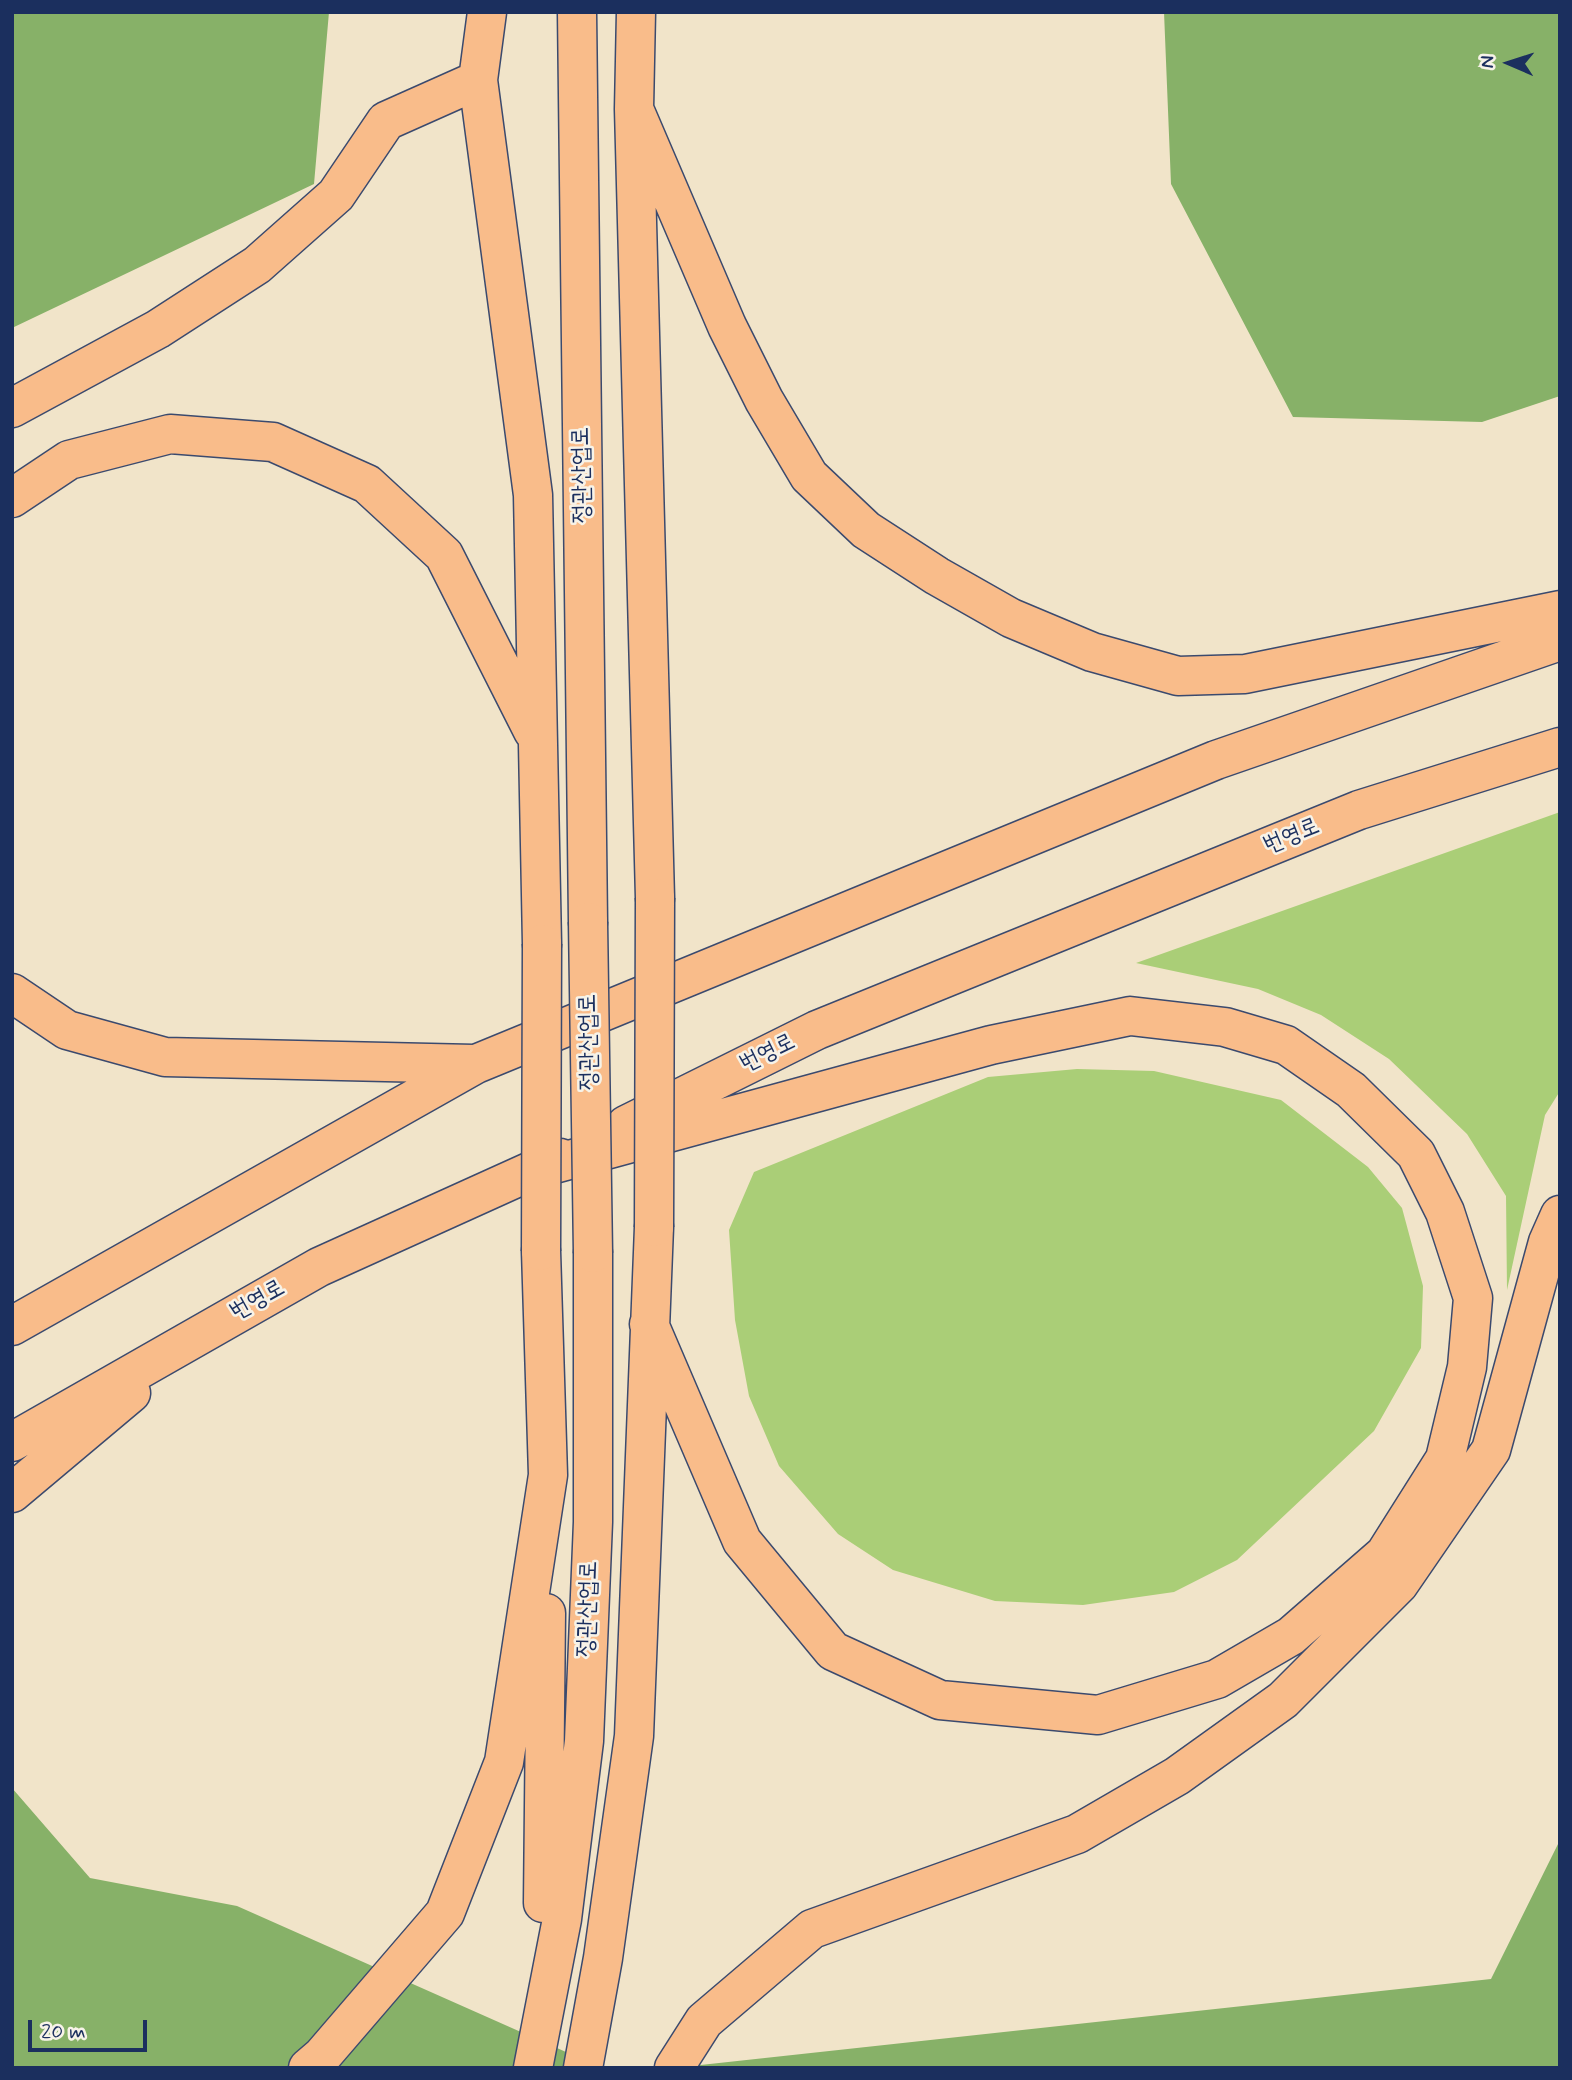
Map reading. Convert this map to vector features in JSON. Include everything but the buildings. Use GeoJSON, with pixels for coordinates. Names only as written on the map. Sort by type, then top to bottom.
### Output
{"type":"FeatureCollection","features":[{"type":"Feature","properties":{"kind":"highway"},"geometry":{"type":"LineString","coordinates":[[487,12],[478,80],[533,495],[542,944],[541,1251],[548,1475],[542,2025]]}},
{"type":"Feature","properties":{"kind":"highway","name":"정관산업로"},"geometry":{"type":"LineString","coordinates":[[533,2068],[562,1919],[584,1741],[593,1522],[593,1253],[577,12]]}},
{"type":"Feature","properties":{"kind":"highway","name":"정관산업로"},"geometry":{"type":"LineString","coordinates":[[583,2068],[603,1958],[634,1735],[654,1227],[655,898],[634,109],[636,12]]}},
{"type":"Feature","properties":{"kind":"highway"},"geometry":{"type":"LineString","coordinates":[[12,408],[158,329],[257,265],[336,195],[386,121],[478,80]]}},
{"type":"Feature","properties":{"kind":"highway"},"geometry":{"type":"LineString","coordinates":[[634,109],[727,326],[764,400],[809,476],[866,530],[937,576],[1011,618],[1092,652],[1178,676],[1245,674],[1560,610]]}},
{"type":"Feature","properties":{"kind":"highway"},"geometry":{"type":"LineString","coordinates":[[12,498],[69,460],[170,434],[273,442],[368,484],[444,555],[538,740]]}},
{"type":"Feature","properties":{"kind":"highway"},"geometry":{"type":"LineString","coordinates":[[12,1325],[477,1064],[1216,760],[1560,641]]}},
{"type":"Feature","properties":{"kind":"highway","name":"번영로"},"geometry":{"type":"LineString","coordinates":[[12,1442],[318,1267],[536,1169],[817,1030],[1359,810],[1560,747]]}},
{"type":"Feature","properties":{"kind":"highway"},"geometry":{"type":"LineString","coordinates":[[12,993],[67,1031],[165,1057],[477,1064]]}},
{"type":"Feature","properties":{"kind":"highway"},"geometry":{"type":"LineString","coordinates":[[536,1169],[991,1045],[1130,1016],[1225,1027],[1286,1045],[1351,1090],[1416,1154],[1445,1212],[1473,1298],[1467,1367],[1445,1459],[1385,1554],[1291,1636],[1217,1679],[1098,1716],[940,1700],[833,1651],[741,1541],[649,1324]]}},
{"type":"Feature","properties":{"kind":"highway"},"geometry":{"type":"LineString","coordinates":[[674,2068],[704,2021],[812,1929],[1077,1834],[1177,1776],[1283,1700],[1399,1584],[1492,1450],[1548,1242],[1560,1215]]}},
{"type":"Feature","properties":{"kind":"highway"},"geometry":{"type":"LineString","coordinates":[[12,1493],[206,1331]]}},
{"type":"Feature","properties":{"kind":"highway"},"geometry":{"type":"LineString","coordinates":[[307,2068],[322,2056],[445,1913],[504,1762],[548,1475]]}},
{"type":"Feature","properties":{"kind":"green space"},"geometry":{"type":"Polygon","coordinates":[[[12,12],[329,12],[314,184],[12,328],[12,12]]]}},
{"type":"Feature","properties":{"kind":"green space"},"geometry":{"type":"Polygon","coordinates":[[[1164,12],[1560,12],[1560,396],[1482,422],[1293,417],[1171,184],[1164,12]]]}},
{"type":"Feature","properties":{"kind":"green space"},"geometry":{"type":"Polygon","coordinates":[[[1560,812],[1560,1091],[1545,1115],[1507,1290],[1506,1196],[1467,1134],[1389,1059],[1321,1015],[1258,989],[1136,963],[1560,812]]]}},
{"type":"Feature","properties":{"kind":"green space"},"geometry":{"type":"Polygon","coordinates":[[[1077,1069],[1154,1071],[1281,1100],[1368,1167],[1402,1208],[1423,1286],[1421,1348],[1374,1431],[1237,1560],[1174,1592],[1083,1605],[995,1601],[893,1570],[838,1534],[779,1466],[749,1396],[735,1320],[729,1230],[754,1172],[988,1077],[1077,1069]]]}},
{"type":"Feature","properties":{"kind":"green space"},"geometry":{"type":"Polygon","coordinates":[[[12,1788],[90,1878],[237,1906],[602,2068],[12,2068],[12,1788]]]}},
{"type":"Feature","properties":{"kind":"green space"},"geometry":{"type":"Polygon","coordinates":[[[1560,1840],[1560,2068],[673,2068],[1491,1979],[1560,1840]]]}}]}
